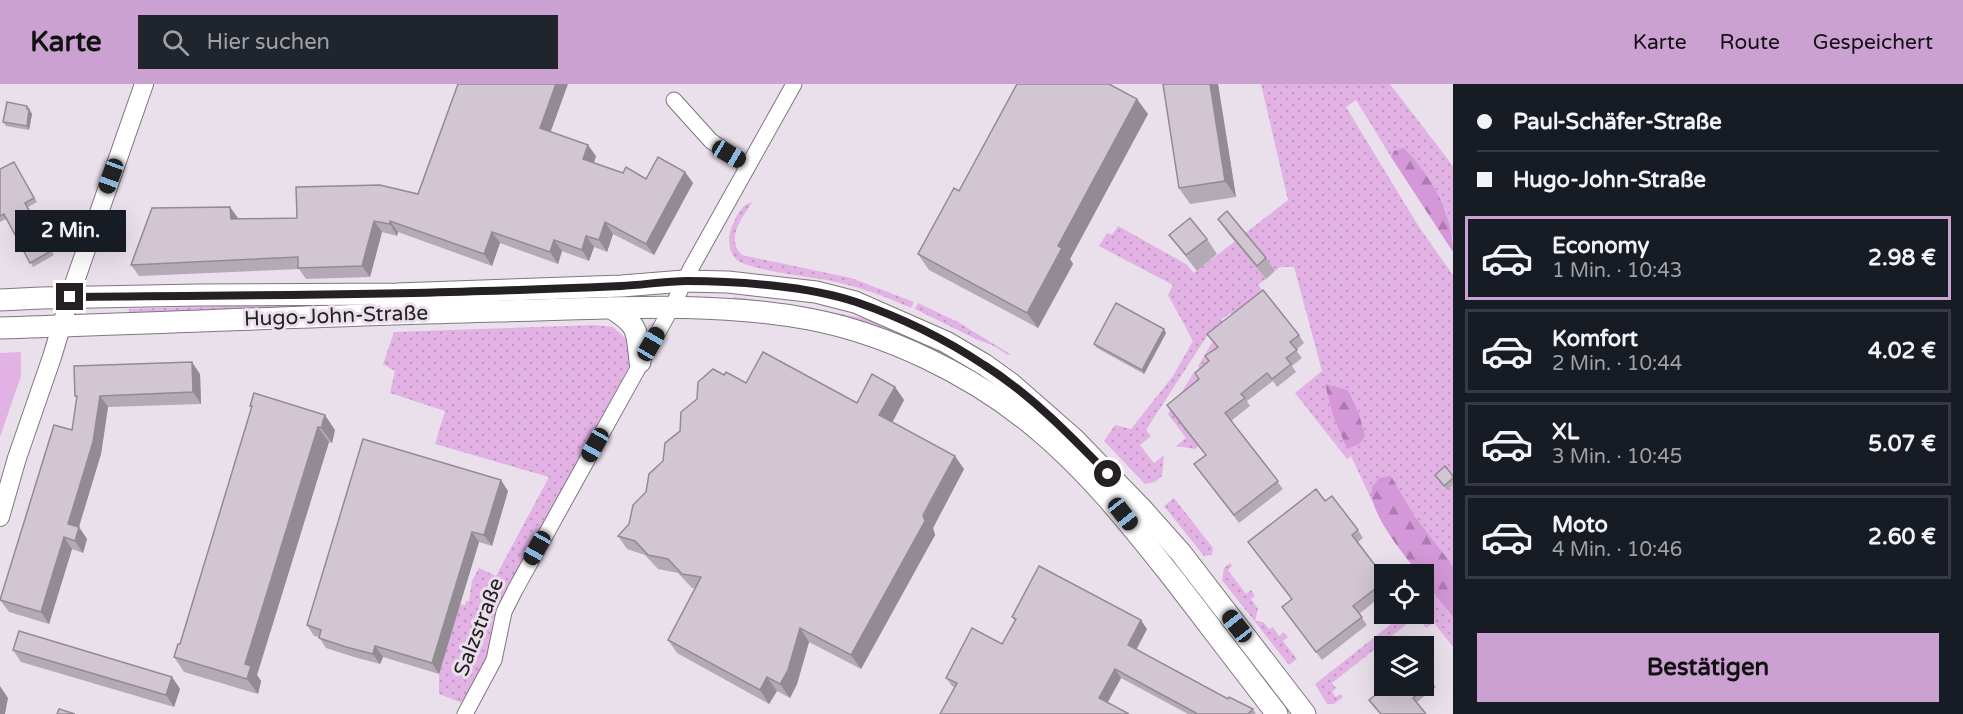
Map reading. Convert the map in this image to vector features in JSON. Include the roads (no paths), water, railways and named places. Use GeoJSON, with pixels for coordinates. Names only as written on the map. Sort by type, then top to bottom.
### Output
{"type":"FeatureCollection","features":[{"type":"Feature","properties":{"kind":"main road","name":"Hugo-John-Straße"},"geometry":{"type":"LineString","coordinates":[[0,300],[70,297],[397,294],[622,286],[684,281],[728,282],[816,292],[855,302],[946,342],[985,365],[1010,383],[1075,440],[1181,553],[1305,714]]}},
{"type":"Feature","properties":{"kind":"main road","name":"Hugo-John-Straße"},"geometry":{"type":"LineString","coordinates":[[0,328],[311,316],[672,307],[753,312],[810,319],[866,334],[900,346],[973,384],[1027,421],[1058,447],[1123,514],[1277,714]]}},
{"type":"Feature","properties":{"kind":"main road"},"geometry":{"type":"LineString","coordinates":[[611,308],[627,318],[637,332],[640,362]]}},
{"type":"Feature","properties":{"kind":"street"},"geometry":{"type":"LineString","coordinates":[[0,517],[70,297],[144,84]]}},
{"type":"Feature","properties":{"kind":"street","name":"Salzstraße"},"geometry":{"type":"LineString","coordinates":[[465,714],[494,660],[504,612],[515,590],[794,84]]}},
{"type":"Feature","properties":{"kind":"street"},"geometry":{"type":"LineString","coordinates":[[674,99],[711,141],[748,166]]}}]}
